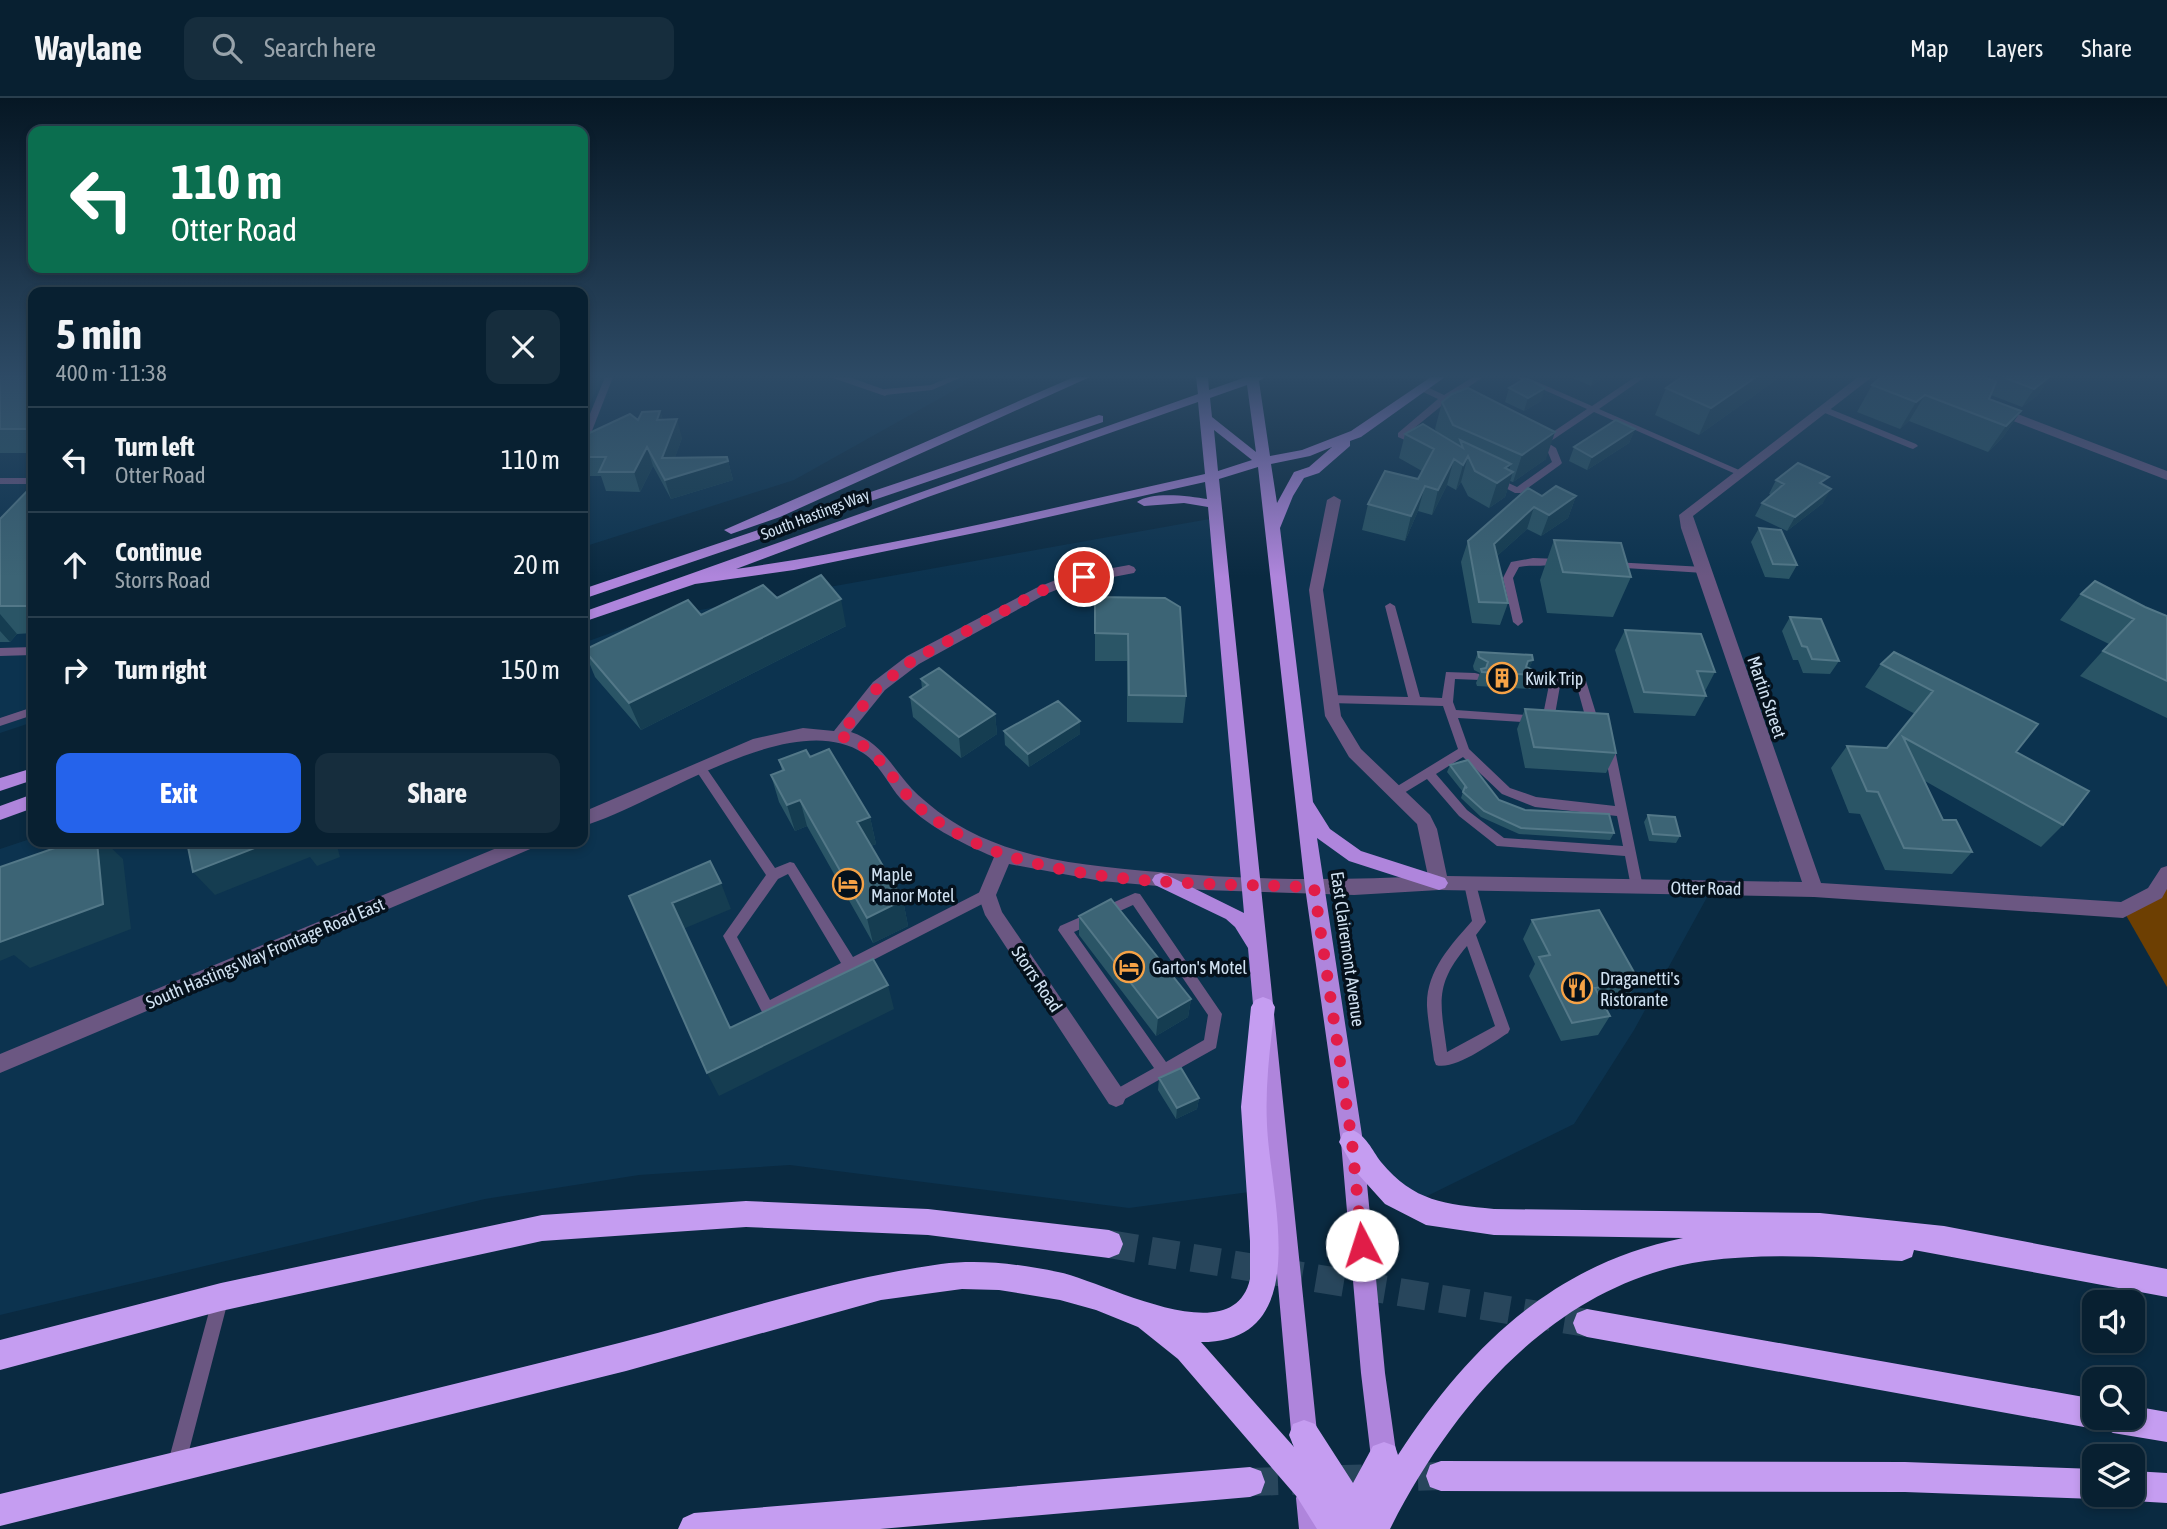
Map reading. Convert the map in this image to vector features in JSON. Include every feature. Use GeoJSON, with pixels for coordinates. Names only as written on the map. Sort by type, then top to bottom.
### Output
{"type":"FeatureCollection","features":[{"type":"Feature","properties":{"kind":"highway"},"geometry":{"type":"LineString","coordinates":[[0,1510],[626,1356],[881,1286],[917,1280],[962,1275],[1019,1278],[1096,1296],[1148,1317],[1196,1329],[1222,1327],[1243,1315],[1254,1305],[1262,1291],[1262,1231],[1253,1077],[1263,1007]]}},
{"type":"Feature","properties":{"kind":"highway"},"geometry":{"type":"LineString","coordinates":[[1352,1142],[1373,1177],[1400,1200],[1431,1213],[1457,1219],[1820,1226],[1944,1240],[2167,1283]]}},
{"type":"Feature","properties":{"kind":"highway"},"geometry":{"type":"LineString","coordinates":[[0,1355],[221,1297],[542,1228],[746,1214],[928,1222],[1109,1244]]}},
{"type":"Feature","properties":{"kind":"highway"},"geometry":{"type":"LineString","coordinates":[[1354,1526],[1389,1495],[1458,1393],[1512,1335],[1539,1315],[1600,1279],[1675,1253],[1719,1246],[1818,1244],[2026,1256]]}},
{"type":"Feature","properties":{"kind":"highway"},"geometry":{"type":"LineString","coordinates":[[1148,1317],[1188,1349],[1308,1486],[1354,1526]]}},
{"type":"Feature","properties":{"kind":"highway"},"geometry":{"type":"LineString","coordinates":[[1587,1323],[2082,1412]]}},
{"type":"Feature","properties":{"kind":"highway"},"geometry":{"type":"LineString","coordinates":[[2145,1423],[2167,1427]]}},
{"type":"Feature","properties":{"kind":"highway"},"geometry":{"type":"LineString","coordinates":[[1304,1435],[1354,1526]]}},
{"type":"Feature","properties":{"kind":"highway"},"geometry":{"type":"LineString","coordinates":[[1354,1526],[1384,1457]]}},
{"type":"Feature","properties":{"kind":"highway"},"geometry":{"type":"LineString","coordinates":[[1441,1476],[1905,1477],[2082,1484]]}},
{"type":"Feature","properties":{"kind":"highway"},"geometry":{"type":"LineString","coordinates":[[694,1529],[1250,1482]]}},
{"type":"Feature","properties":{"kind":"highway"},"geometry":{"type":"LineString","coordinates":[[2145,1487],[2167,1488]]}},
{"type":"Feature","properties":{"kind":"main road"},"geometry":{"type":"LineString","coordinates":[[588,579],[775,514],[933,444]]}},
{"type":"Feature","properties":{"kind":"main road","name":"South Hastings Way"},"geometry":{"type":"LineString","coordinates":[[588,592],[1041,444]]}},
{"type":"Feature","properties":{"kind":"main road","name":"South Hastings Way"},"geometry":{"type":"LineString","coordinates":[[588,615],[693,580],[1057,444]]}},
{"type":"Feature","properties":{"kind":"main road"},"geometry":{"type":"LineString","coordinates":[[1207,444],[1252,884],[1312,1529]]}},
{"type":"Feature","properties":{"kind":"main road"},"geometry":{"type":"LineString","coordinates":[[1238,444],[1264,461]]}},
{"type":"Feature","properties":{"kind":"main road","name":"East Clairemont Avenue"},"geometry":{"type":"LineString","coordinates":[[1262,444],[1314,887],[1352,1142],[1373,1373],[1393,1529]]}},
{"type":"Feature","properties":{"kind":"main road"},"geometry":{"type":"LineString","coordinates":[[693,580],[794,565],[999,524],[1210,477],[1264,461],[1305,453],[1329,444]]}},
{"type":"Feature","properties":{"kind":"main road"},"geometry":{"type":"LineString","coordinates":[[1274,532],[1286,496],[1299,475],[1314,470],[1344,444]]}},
{"type":"Feature","properties":{"kind":"main road"},"geometry":{"type":"LineString","coordinates":[[999,524],[1083,514],[1170,499],[1213,504]]}},
{"type":"Feature","properties":{"kind":"main road"},"geometry":{"type":"LineString","coordinates":[[0,785],[28,776]]}},
{"type":"Feature","properties":{"kind":"main road"},"geometry":{"type":"LineString","coordinates":[[1304,796],[1324,834],[1338,846],[1378,865],[1439,883]]}},
{"type":"Feature","properties":{"kind":"main road"},"geometry":{"type":"LineString","coordinates":[[0,813],[28,803]]}},
{"type":"Feature","properties":{"kind":"main road"},"geometry":{"type":"LineString","coordinates":[[1161,880],[1233,914],[1247,928],[1257,947]]}},
{"type":"Feature","properties":{"kind":"street"},"geometry":{"type":"LineString","coordinates":[[1741,473],[1779,444]]}},
{"type":"Feature","properties":{"kind":"street"},"geometry":{"type":"LineString","coordinates":[[2084,444],[2167,476]]}},
{"type":"Feature","properties":{"kind":"street","name":"Martin Street"},"geometry":{"type":"LineString","coordinates":[[1741,473],[1686,515],[1688,528],[1814,890]]}},
{"type":"Feature","properties":{"kind":"street"},"geometry":{"type":"LineString","coordinates":[[1334,500],[1316,590],[1333,716],[1362,761],[1420,816],[1428,829],[1439,883]]}},
{"type":"Feature","properties":{"kind":"street"},"geometry":{"type":"LineString","coordinates":[[839,736],[878,687],[913,660],[1041,591],[1084,577],[1129,570]]}},
{"type":"Feature","properties":{"kind":"street"},"geometry":{"type":"LineString","coordinates":[[588,817],[774,738],[803,734],[839,736],[859,741],[872,750],[914,802],[936,820],[1004,855],[1068,869],[1138,878],[1252,884]]}},
{"type":"Feature","properties":{"kind":"street","name":"South Hastings Way Frontage Road East"},"geometry":{"type":"LineString","coordinates":[[0,1064],[517,847]]}},
{"type":"Feature","properties":{"kind":"street"},"geometry":{"type":"LineString","coordinates":[[987,895],[1004,855]]}},
{"type":"Feature","properties":{"kind":"street","name":"Otter Road"},"geometry":{"type":"LineString","coordinates":[[1252,884],[1354,888],[1439,883],[1814,890],[2123,910],[2155,893],[2167,873]]}},
{"type":"Feature","properties":{"kind":"street","name":"Storrs Road"},"geometry":{"type":"LineString","coordinates":[[987,895],[994,915],[1116,1097]]}},
{"type":"Feature","properties":{"kind":"lane"},"geometry":{"type":"LineString","coordinates":[[1420,444],[1431,449]]}},
{"type":"Feature","properties":{"kind":"lane"},"geometry":{"type":"LineString","coordinates":[[1482,474],[1518,491],[1557,463],[1550,448],[1542,444]]}},
{"type":"Feature","properties":{"kind":"lane"},"geometry":{"type":"LineString","coordinates":[[1673,444],[1741,473]]}},
{"type":"Feature","properties":{"kind":"lane"},"geometry":{"type":"LineString","coordinates":[[1908,444],[1913,446]]}},
{"type":"Feature","properties":{"kind":"lane"},"geometry":{"type":"LineString","coordinates":[[0,481],[28,481]]}},
{"type":"Feature","properties":{"kind":"lane"},"geometry":{"type":"LineString","coordinates":[[1518,622],[1508,578],[1515,564],[1532,561],[1572,563]]}},
{"type":"Feature","properties":{"kind":"lane"},"geometry":{"type":"LineString","coordinates":[[1598,564],[1704,570]]}},
{"type":"Feature","properties":{"kind":"lane"},"geometry":{"type":"LineString","coordinates":[[1390,606],[1415,701]]}},
{"type":"Feature","properties":{"kind":"lane"},"geometry":{"type":"LineString","coordinates":[[0,652],[28,651]]}},
{"type":"Feature","properties":{"kind":"lane"},"geometry":{"type":"LineString","coordinates":[[1475,677],[1450,675],[1450,708],[1464,751],[1506,791],[1518,798],[1574,808],[1623,812]]}},
{"type":"Feature","properties":{"kind":"lane"},"geometry":{"type":"LineString","coordinates":[[1529,680],[1581,684],[1597,726],[1623,812],[1637,887]]}},
{"type":"Feature","properties":{"kind":"lane"},"geometry":{"type":"LineString","coordinates":[[1330,699],[1415,701],[1450,708],[1553,720],[1555,681]]}},
{"type":"Feature","properties":{"kind":"lane"},"geometry":{"type":"LineString","coordinates":[[0,722],[28,713]]}},
{"type":"Feature","properties":{"kind":"lane"},"geometry":{"type":"LineString","coordinates":[[1395,793],[1464,751]]}},
{"type":"Feature","properties":{"kind":"lane"},"geometry":{"type":"LineString","coordinates":[[701,769],[773,875]]}},
{"type":"Feature","properties":{"kind":"lane"},"geometry":{"type":"LineString","coordinates":[[1427,773],[1463,813],[1502,843],[1630,851]]}},
{"type":"Feature","properties":{"kind":"lane"},"geometry":{"type":"LineString","coordinates":[[850,965],[790,867],[773,875],[730,936],[767,1008],[987,895]]}},
{"type":"Feature","properties":{"kind":"lane"},"geometry":{"type":"LineString","coordinates":[[1116,1097],[1211,1044],[1215,1014],[1135,898],[1138,878]]}},
{"type":"Feature","properties":{"kind":"lane"},"geometry":{"type":"LineString","coordinates":[[1469,934],[1503,1029],[1456,1056],[1441,1060],[1433,999],[1439,972],[1469,934],[1479,922],[1470,884]]}},
{"type":"Feature","properties":{"kind":"lane"},"geometry":{"type":"LineString","coordinates":[[1135,898],[1065,930],[1163,1069]]}},
{"type":"Feature","properties":{"kind":"lane"},"geometry":{"type":"LineString","coordinates":[[176,1467],[221,1297]]}},
{"type":"Feature","properties":{"kind":"shaded area"},"geometry":{"type":"Polygon","coordinates":[[[0,444],[28,444],[28,724],[0,733],[0,444]]]}},
{"type":"Feature","properties":{"kind":"shaded area"},"geometry":{"type":"Polygon","coordinates":[[[588,444],[859,444],[794,480],[588,545],[588,444]]]}},
{"type":"Feature","properties":{"kind":"shaded area"},"geometry":{"type":"Polygon","coordinates":[[[1343,444],[2167,444],[2167,873],[2123,910],[1711,890],[1634,1030],[1574,1124],[1419,1200],[1369,1154],[1343,1083],[1274,532],[1292,486],[1343,444]]]}},
{"type":"Feature","properties":{"kind":"shaded area"},"geometry":{"type":"Polygon","coordinates":[[[1215,518],[1279,1188],[1129,1208],[790,1165],[639,1175],[485,1199],[0,1315],[0,849],[28,840],[28,847],[588,847],[588,641],[650,619],[1215,518]]]}},
{"type":"Feature","properties":{"kind":"shaded area"},"geometry":{"type":"Polygon","coordinates":[[[2167,873],[2167,987],[2123,910],[2167,873]]]}},
{"type":"Feature","properties":{"kind":"building"},"geometry":{"type":"Polygon","coordinates":[[[588,444],[667,444],[662,458],[727,457],[728,461],[665,480],[647,447],[634,472],[599,472],[606,457],[588,457],[588,444]]]}},
{"type":"Feature","properties":{"kind":"building"},"geometry":{"type":"Polygon","coordinates":[[[1424,444],[1456,444],[1463,448],[1461,444],[1468,444],[1511,464],[1505,468],[1513,472],[1497,483],[1475,471],[1468,456],[1463,465],[1454,459],[1438,490],[1425,486],[1411,516],[1368,504],[1385,471],[1418,479],[1434,449],[1424,444]]]}},
{"type":"Feature","properties":{"kind":"building"},"geometry":{"type":"Polygon","coordinates":[[[1496,444],[1538,444],[1522,455],[1496,444]]]}},
{"type":"Feature","properties":{"kind":"building"},"geometry":{"type":"Polygon","coordinates":[[[1579,444],[1612,444],[1592,457],[1574,447],[1579,444]]]}},
{"type":"Feature","properties":{"kind":"building"},"geometry":{"type":"Polygon","coordinates":[[[1798,463],[1829,477],[1820,483],[1831,489],[1795,517],[1762,503],[1784,484],[1776,480],[1798,463]]]}},
{"type":"Feature","properties":{"kind":"building"},"geometry":{"type":"Polygon","coordinates":[[[1556,486],[1576,496],[1549,515],[1534,507],[1494,544],[1508,603],[1479,602],[1468,541],[1528,488],[1542,496],[1556,486]]]}},
{"type":"Feature","properties":{"kind":"building"},"geometry":{"type":"Polygon","coordinates":[[[28,490],[28,606],[0,606],[0,519],[28,490]]]}},
{"type":"Feature","properties":{"kind":"building"},"geometry":{"type":"Polygon","coordinates":[[[1759,528],[1781,530],[1797,565],[1773,564],[1759,528]]]}},
{"type":"Feature","properties":{"kind":"building"},"geometry":{"type":"Polygon","coordinates":[[[1554,540],[1621,543],[1631,577],[1563,572],[1554,540]]]}},
{"type":"Feature","properties":{"kind":"building"},"geometry":{"type":"Polygon","coordinates":[[[821,575],[841,599],[629,703],[588,655],[588,648],[688,600],[701,615],[763,585],[777,598],[821,575]]]}},
{"type":"Feature","properties":{"kind":"building"},"geometry":{"type":"Polygon","coordinates":[[[2095,581],[2167,616],[2167,681],[2103,651],[2134,619],[2081,594],[2095,581]]]}},
{"type":"Feature","properties":{"kind":"building"},"geometry":{"type":"Polygon","coordinates":[[[1095,597],[1165,598],[1180,607],[1186,696],[1129,695],[1128,634],[1095,633],[1095,597]]]}},
{"type":"Feature","properties":{"kind":"building"},"geometry":{"type":"Polygon","coordinates":[[[1790,617],[1821,619],[1839,661],[1812,659],[1807,647],[1802,646],[1790,617]]]}},
{"type":"Feature","properties":{"kind":"building"},"geometry":{"type":"Polygon","coordinates":[[[1625,630],[1701,634],[1715,672],[1697,671],[1706,696],[1644,692],[1625,630]]]}},
{"type":"Feature","properties":{"kind":"building"},"geometry":{"type":"Polygon","coordinates":[[[1478,652],[1532,655],[1533,660],[1528,661],[1526,667],[1535,671],[1536,675],[1482,672],[1481,669],[1486,668],[1488,662],[1479,657],[1478,652]]]}},
{"type":"Feature","properties":{"kind":"building"},"geometry":{"type":"Polygon","coordinates":[[[1894,652],[2038,724],[2016,752],[2089,791],[2063,825],[1903,737],[1943,820],[1956,820],[1972,852],[1904,848],[1878,792],[1867,791],[1847,746],[1887,748],[1933,691],[1881,664],[1894,652]]]}},
{"type":"Feature","properties":{"kind":"building"},"geometry":{"type":"Polygon","coordinates":[[[939,668],[995,714],[959,737],[910,697],[928,685],[921,679],[939,668]]]}},
{"type":"Feature","properties":{"kind":"building"},"geometry":{"type":"Polygon","coordinates":[[[1058,701],[1080,721],[1028,754],[1004,731],[1058,701]]]}},
{"type":"Feature","properties":{"kind":"building"},"geometry":{"type":"Polygon","coordinates":[[[1525,709],[1608,714],[1616,753],[1534,747],[1525,709]]]}},
{"type":"Feature","properties":{"kind":"building"},"geometry":{"type":"Polygon","coordinates":[[[829,749],[870,817],[857,822],[903,900],[867,918],[800,800],[787,805],[771,775],[784,770],[779,760],[806,750],[810,757],[829,749]]]}},
{"type":"Feature","properties":{"kind":"building"},"geometry":{"type":"Polygon","coordinates":[[[1468,760],[1499,800],[1525,810],[1609,814],[1614,833],[1521,828],[1484,811],[1463,792],[1465,787],[1467,788],[1450,765],[1468,760]]]}},
{"type":"Feature","properties":{"kind":"building"},"geometry":{"type":"Polygon","coordinates":[[[1648,815],[1675,817],[1680,836],[1653,834],[1648,815]]]}},
{"type":"Feature","properties":{"kind":"building"},"geometry":{"type":"Polygon","coordinates":[[[58,847],[97,847],[103,904],[0,942],[0,867],[58,847]]]}},
{"type":"Feature","properties":{"kind":"building"},"geometry":{"type":"Polygon","coordinates":[[[188,847],[257,847],[193,872],[188,847]]]}},
{"type":"Feature","properties":{"kind":"building"},"geometry":{"type":"Polygon","coordinates":[[[710,861],[721,883],[672,903],[730,1028],[873,959],[888,985],[707,1073],[629,896],[710,861]]]}},
{"type":"Feature","properties":{"kind":"building"},"geometry":{"type":"Polygon","coordinates":[[[1111,899],[1191,999],[1158,1018],[1079,916],[1111,899]]]}},
{"type":"Feature","properties":{"kind":"building","name":"Draganetti's Ristorante"},"geometry":{"type":"Polygon","coordinates":[[[1599,910],[1639,981],[1595,988],[1610,1016],[1572,1023],[1539,957],[1550,955],[1532,920],[1599,910]]]}},
{"type":"Feature","properties":{"kind":"building"},"geometry":{"type":"Polygon","coordinates":[[[1181,1068],[1199,1098],[1177,1108],[1159,1078],[1181,1068]]]}},
{"type":"Feature","properties":{"kind":"tunnel"},"geometry":{"type":"LineString","coordinates":[[1109,1244],[1587,1323]]}},
{"type":"Feature","properties":{"kind":"tunnel"},"geometry":{"type":"LineString","coordinates":[[1250,1482],[1441,1476]]}},
{"type":"Feature","properties":{"kind":"place","name":"Kwik Trip"},"geometry":{"type":"Point","coordinates":[1502,678]}},
{"type":"Feature","properties":{"kind":"place","name":"Maple Manor Motel"},"geometry":{"type":"Point","coordinates":[848,884]}},
{"type":"Feature","properties":{"kind":"place","name":"Garton's Motel"},"geometry":{"type":"Point","coordinates":[1129,967]}},
{"type":"Feature","properties":{"kind":"place","name":"Draganetti's Ristorante"},"geometry":{"type":"Point","coordinates":[1577,988]}},
{"type":"Feature","properties":{"kind":"route"},"geometry":{"type":"LineString","coordinates":[[1084,577],[1041,591],[913,660],[878,687],[839,736],[859,741],[872,750],[914,802],[936,820],[975,843],[1004,855],[1068,869],[1138,878],[1314,887],[1352,1142],[1362,1245]]}}]}
